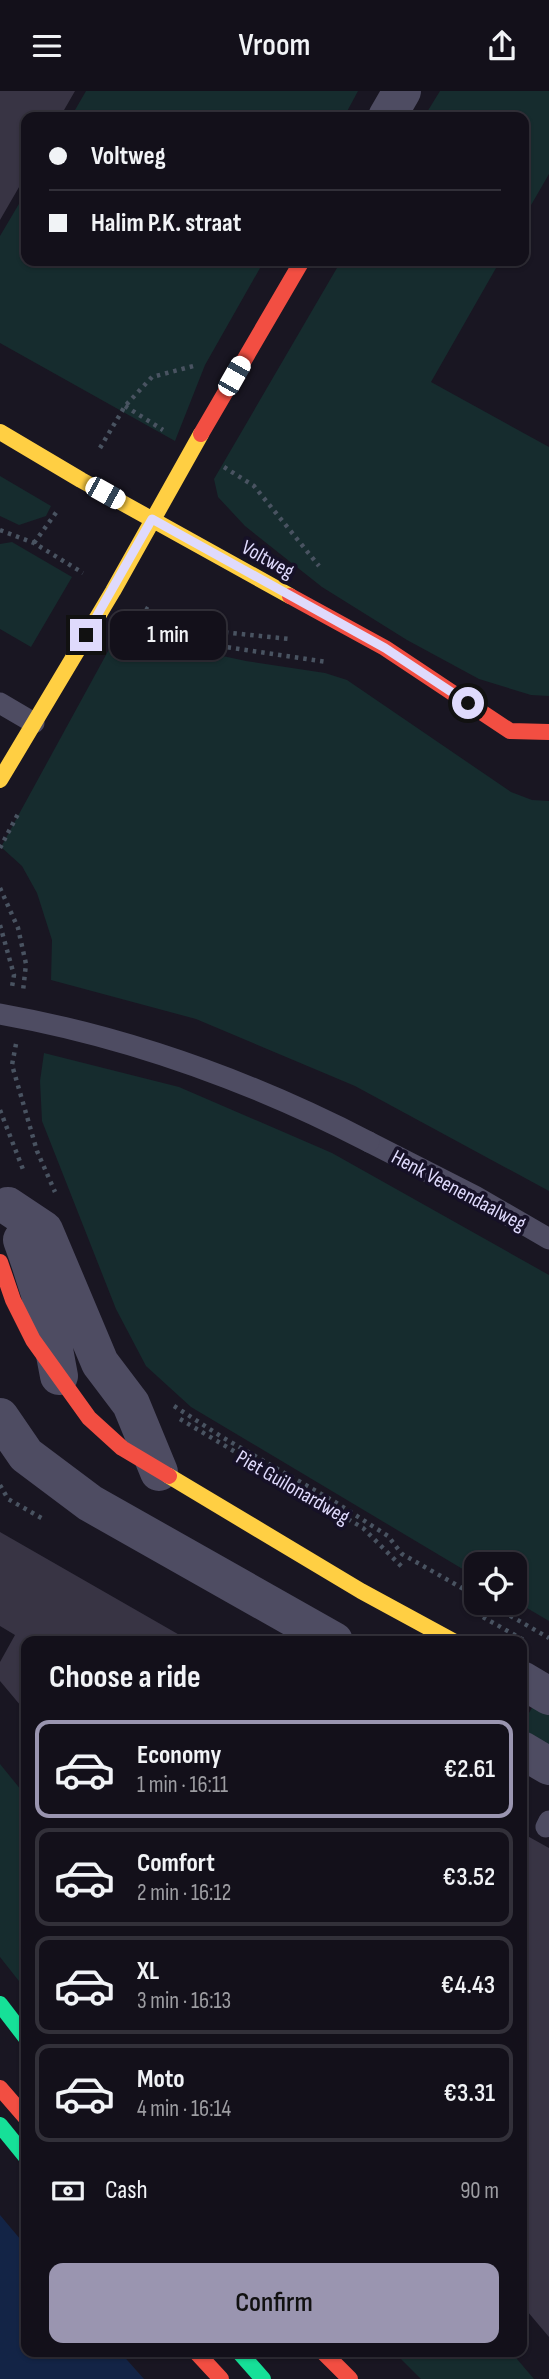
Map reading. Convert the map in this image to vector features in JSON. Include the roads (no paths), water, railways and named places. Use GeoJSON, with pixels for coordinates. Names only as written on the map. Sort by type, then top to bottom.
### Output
{"type":"FeatureCollection","features":[{"type":"Feature","properties":{"kind":"street"},"geometry":{"type":"LineString","coordinates":[[390,112],[402,91]]}},
{"type":"Feature","properties":{"kind":"street"},"geometry":{"type":"LineString","coordinates":[[0,780],[113,591],[299,266]]}},
{"type":"Feature","properties":{"kind":"street","name":"Voltweg"},"geometry":{"type":"LineString","coordinates":[[0,432],[81,480],[385,648],[510,731],[549,732]]}},
{"type":"Feature","properties":{"kind":"street"},"geometry":{"type":"LineString","coordinates":[[4,1203],[41,1290],[59,1376]]}},
{"type":"Feature","properties":{"kind":"street"},"geometry":{"type":"LineString","coordinates":[[4,1203],[44,1230],[100,1363],[131,1404],[159,1472]]}},
{"type":"Feature","properties":{"kind":"street"},"geometry":{"type":"LineString","coordinates":[[0,1262],[13,1300],[33,1340],[89,1418],[122,1448],[361,1591],[444,1636]]}},
{"type":"Feature","properties":{"kind":"street"},"geometry":{"type":"LineString","coordinates":[[0,1417],[26,1455],[90,1503],[325,1636]]}},
{"type":"Feature","properties":{"kind":"street"},"geometry":{"type":"LineString","coordinates":[[529,1664],[549,1696]]}},
{"type":"Feature","properties":{"kind":"street"},"geometry":{"type":"LineString","coordinates":[[527,1753],[549,1766]]}},
{"type":"Feature","properties":{"kind":"street"},"geometry":{"type":"LineString","coordinates":[[0,2004],[21,2031]]}},
{"type":"Feature","properties":{"kind":"street"},"geometry":{"type":"LineString","coordinates":[[0,2088],[21,2112]]}},
{"type":"Feature","properties":{"kind":"street"},"geometry":{"type":"LineString","coordinates":[[0,2125],[21,2151]]}},
{"type":"Feature","properties":{"kind":"street"},"geometry":{"type":"LineString","coordinates":[[200,2357],[220,2379]]}},
{"type":"Feature","properties":{"kind":"street"},"geometry":{"type":"LineString","coordinates":[[243,2357],[263,2379]]}},
{"type":"Feature","properties":{"kind":"street"},"geometry":{"type":"LineString","coordinates":[[328,2357],[350,2379]]}},
{"type":"Feature","properties":{"kind":"lane"},"geometry":{"type":"LineString","coordinates":[[0,703],[34,723]]}},
{"type":"Feature","properties":{"kind":"lane","name":"Henk Veenendaalweg"},"geometry":{"type":"LineString","coordinates":[[0,1013],[113,1039],[200,1067],[304,1108],[475,1196],[549,1239]]}},
{"type":"Feature","properties":{"kind":"water"},"geometry":{"type":"Polygon","coordinates":[[[0,2215],[21,2240],[21,2357],[124,2357],[144,2379],[0,2379],[0,2215]]]}}]}
